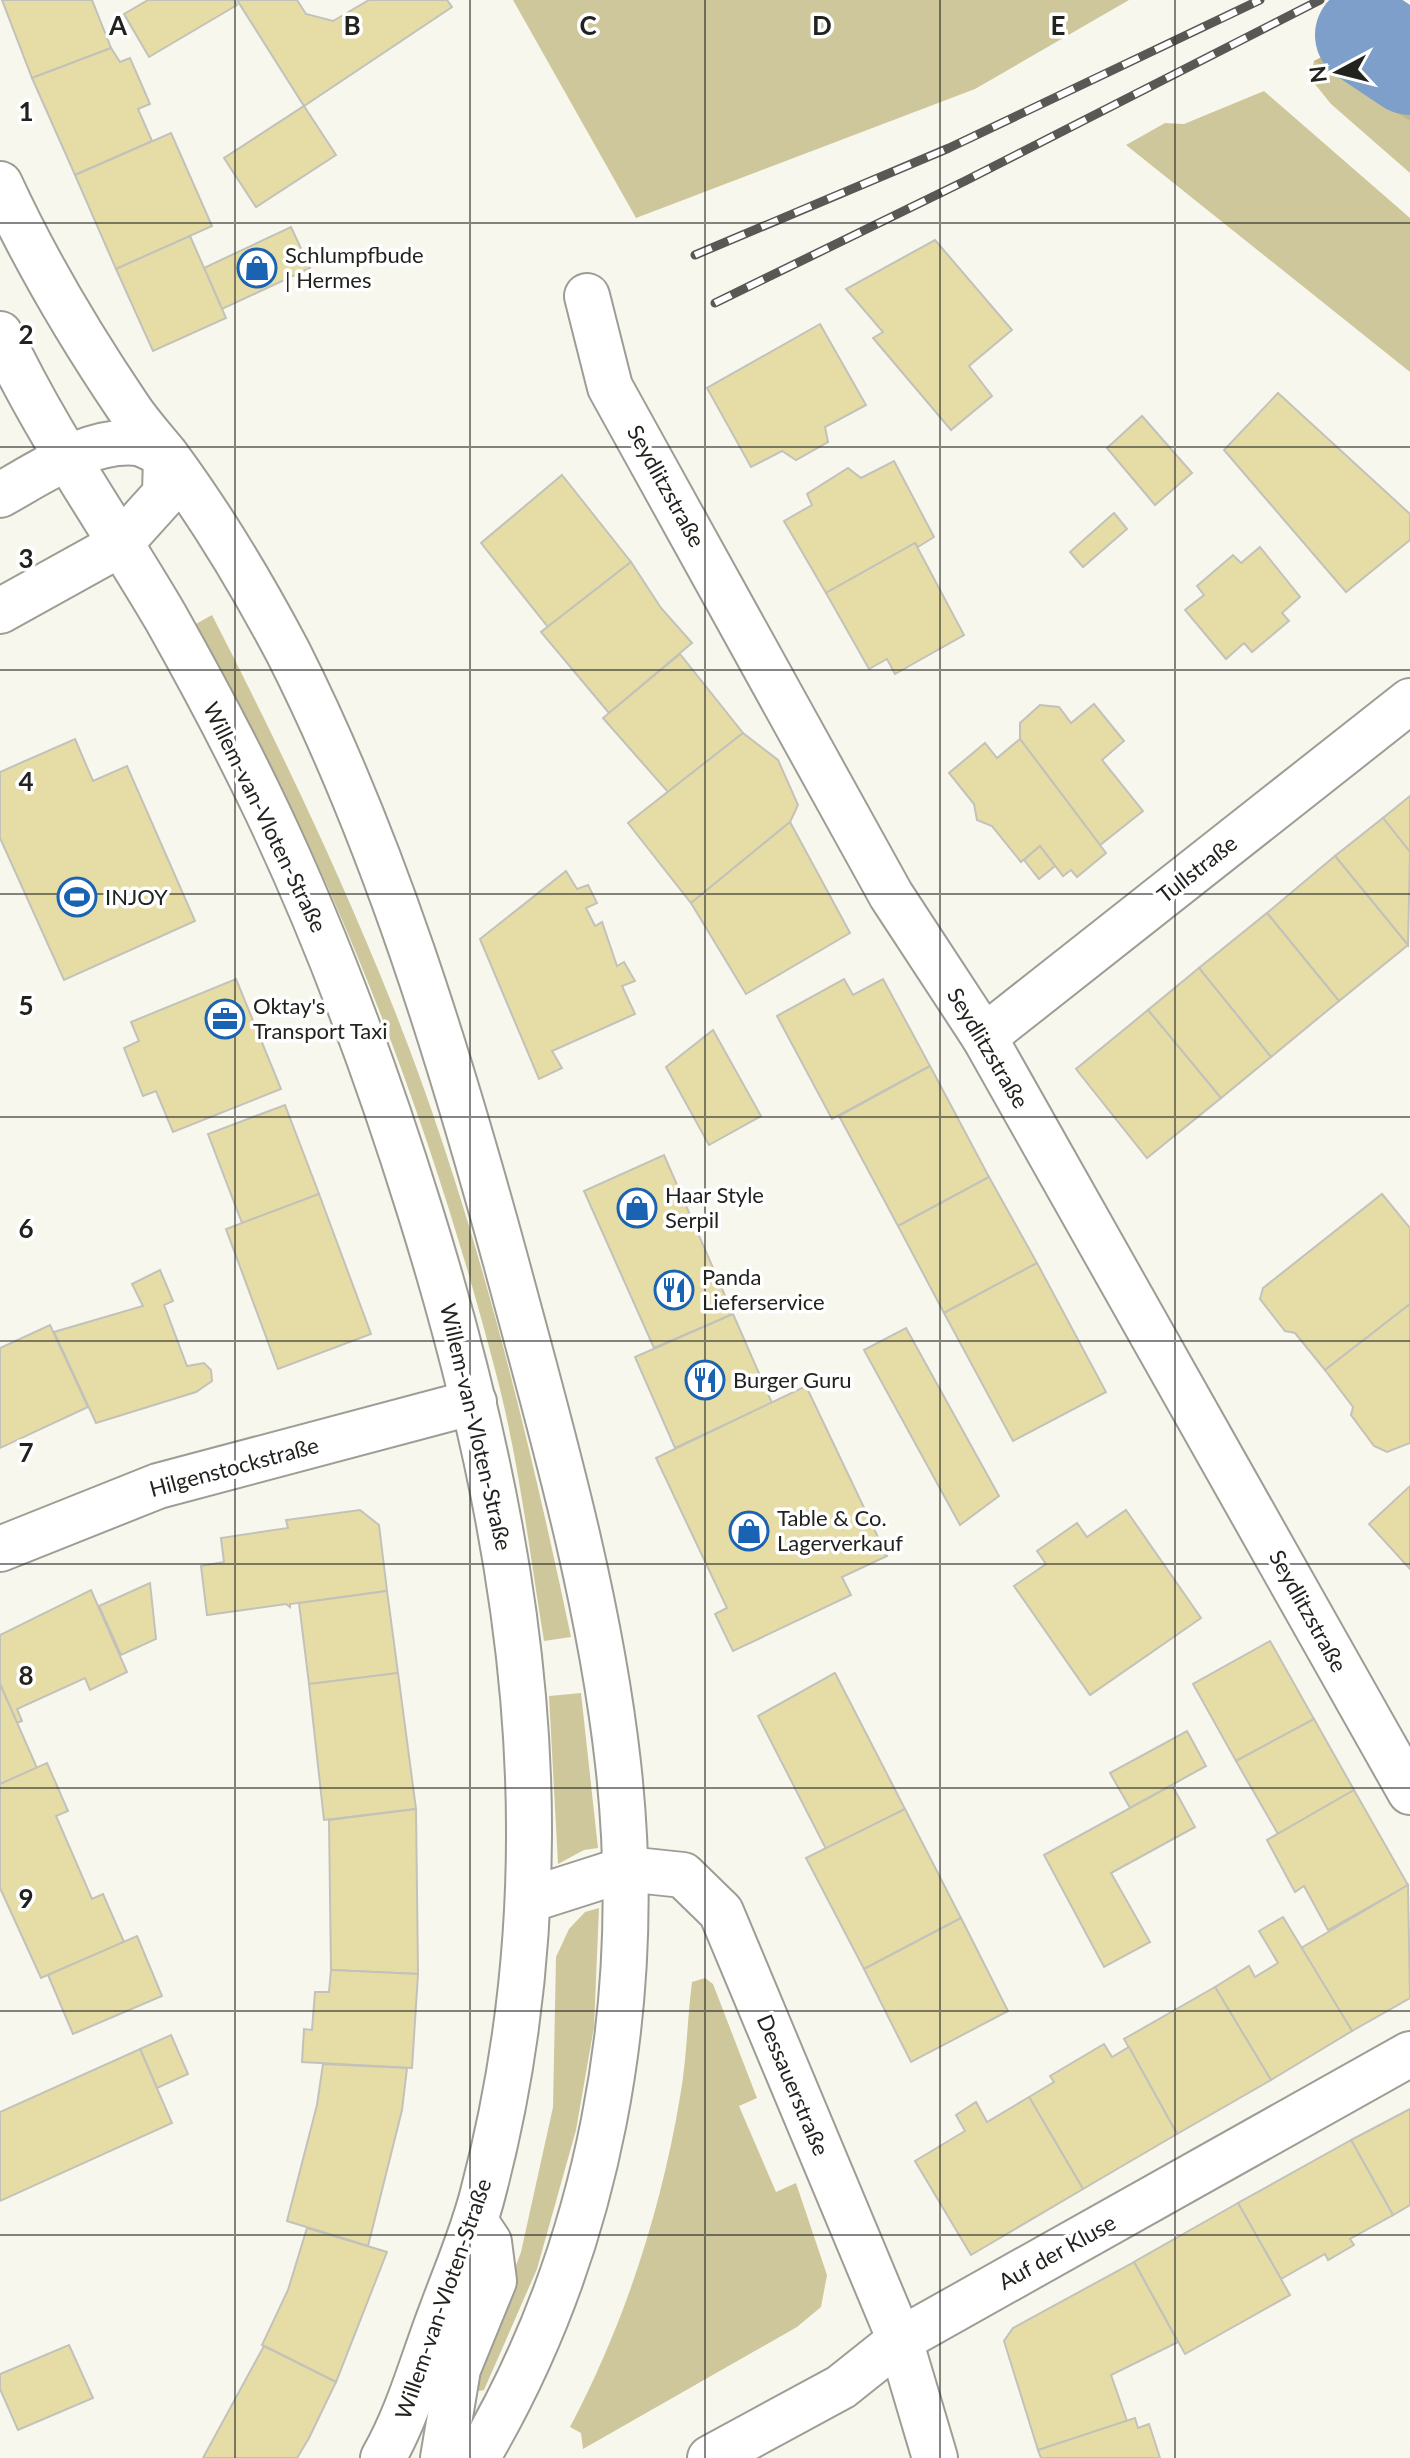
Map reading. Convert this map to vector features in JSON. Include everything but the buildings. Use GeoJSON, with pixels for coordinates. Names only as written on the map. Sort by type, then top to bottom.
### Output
{"type":"FeatureCollection","features":[{"type":"Feature","properties":{"kind":"main road"},"geometry":{"type":"LineString","coordinates":[[0,184],[66,312],[132,415],[166,456],[245,572],[320,723],[384,875],[464,1118],[542,1396],[602,1658],[618,1762],[626,1869],[626,1962],[609,2105],[586,2201],[555,2298],[477,2458]]}},
{"type":"Feature","properties":{"kind":"main road","name":"Seydlitzstraße"},"geometry":{"type":"LineString","coordinates":[[587,296],[610,387],[891,895],[984,1037],[1410,1792]]}},
{"type":"Feature","properties":{"kind":"main road","name":"Willem-van-Vloten-Straße"},"geometry":{"type":"LineString","coordinates":[[0,334],[219,717],[317,923],[393,1124],[474,1402],[505,1545],[522,1666],[531,1800],[529,1900],[504,2095],[475,2221],[383,2458]]}},
{"type":"Feature","properties":{"kind":"main road"},"geometry":{"type":"LineString","coordinates":[[0,495],[69,457],[114,444],[140,443],[166,456]]}},
{"type":"Feature","properties":{"kind":"main road"},"geometry":{"type":"LineString","coordinates":[[0,611],[119,545],[165,494],[166,456]]}},
{"type":"Feature","properties":{"kind":"main road","name":"Tullstraße"},"geometry":{"type":"LineString","coordinates":[[984,1037],[1410,701]]}},
{"type":"Feature","properties":{"kind":"main road","name":"Hilgenstockstraße"},"geometry":{"type":"LineString","coordinates":[[0,1549],[158,1486],[474,1402]]}},
{"type":"Feature","properties":{"kind":"main road","name":"Dessauerstraße"},"geometry":{"type":"LineString","coordinates":[[529,1900],[626,1869],[683,1875],[721,1912],[900,2340],[935,2458]]}},
{"type":"Feature","properties":{"kind":"main road","name":"Auf der Kluse"},"geometry":{"type":"LineString","coordinates":[[710,2458],[841,2387],[900,2340],[1410,2054]]}},
{"type":"Feature","properties":{"kind":"main road"},"geometry":{"type":"LineString","coordinates":[[443,2458],[458,2369],[494,2281],[489,2242],[475,2221]]}},
{"type":"Feature","properties":{"kind":"shaded area"},"geometry":{"type":"Polygon","coordinates":[[[513,0],[1129,0],[975,89],[636,218],[513,0]]]}},
{"type":"Feature","properties":{"kind":"shaded area"},"geometry":{"type":"Polygon","coordinates":[[[1410,13],[1410,173],[1331,104],[1310,78],[1314,61],[1410,13]]]}},
{"type":"Feature","properties":{"kind":"shaded area"},"geometry":{"type":"Polygon","coordinates":[[[1410,13],[1410,121],[1314,61],[1410,13]]]}},
{"type":"Feature","properties":{"kind":"shaded area"},"geometry":{"type":"Polygon","coordinates":[[[1264,91],[1410,218],[1410,372],[1126,145],[1165,123],[1184,124],[1264,91]]]}},
{"type":"Feature","properties":{"kind":"shaded area"},"geometry":{"type":"Polygon","coordinates":[[[212,615],[329,856],[372,954],[421,1081],[448,1158],[495,1316],[571,1637],[544,1641],[519,1481],[499,1385],[472,1286],[409,1090],[373,994],[290,806],[194,625],[212,615]]]}},
{"type":"Feature","properties":{"kind":"shaded area"},"geometry":{"type":"Polygon","coordinates":[[[581,1693],[598,1848],[584,1850],[558,1864],[549,1696],[581,1693]]]}},
{"type":"Feature","properties":{"kind":"shaded area"},"geometry":{"type":"Polygon","coordinates":[[[599,1908],[594,2027],[576,2130],[537,2269],[484,2390],[479,2391],[475,2387],[475,2378],[521,2252],[553,2107],[556,1957],[569,1929],[585,1912],[599,1908]]]}},
{"type":"Feature","properties":{"kind":"shaded area"},"geometry":{"type":"Polygon","coordinates":[[[705,1978],[713,1984],[757,2098],[739,2106],[776,2192],[796,2183],[827,2275],[821,2307],[797,2327],[583,2449],[581,2433],[570,2427],[624,2308],[651,2225],[680,2097],[692,1982],[705,1978]]]}},
{"type":"Feature","properties":{"kind":"waterway"},"geometry":{"type":"LineString","coordinates":[[1365,35],[1410,65]]}},
{"type":"Feature","properties":{"kind":"railway"},"geometry":{"type":"LineString","coordinates":[[695,255],[949,148],[1260,0]]}},
{"type":"Feature","properties":{"kind":"railway"},"geometry":{"type":"LineString","coordinates":[[715,303],[965,181],[1320,0]]}},
{"type":"Feature","properties":{"kind":"place","name":"Schlumpfbude | Hermes"},"geometry":{"type":"Point","coordinates":[257,268]}},
{"type":"Feature","properties":{"kind":"place","name":"INJOY"},"geometry":{"type":"Point","coordinates":[77,897]}},
{"type":"Feature","properties":{"kind":"place","name":"Oktay's Transport Taxi"},"geometry":{"type":"Point","coordinates":[225,1019]}},
{"type":"Feature","properties":{"kind":"place","name":"Haar Style Serpil"},"geometry":{"type":"Point","coordinates":[637,1208]}},
{"type":"Feature","properties":{"kind":"place","name":"Panda Lieferservice"},"geometry":{"type":"Point","coordinates":[674,1290]}},
{"type":"Feature","properties":{"kind":"place","name":"Burger Guru"},"geometry":{"type":"Point","coordinates":[705,1380]}},
{"type":"Feature","properties":{"kind":"place","name":"Table & Co. Lagerverkauf"},"geometry":{"type":"Point","coordinates":[749,1531]}}]}
